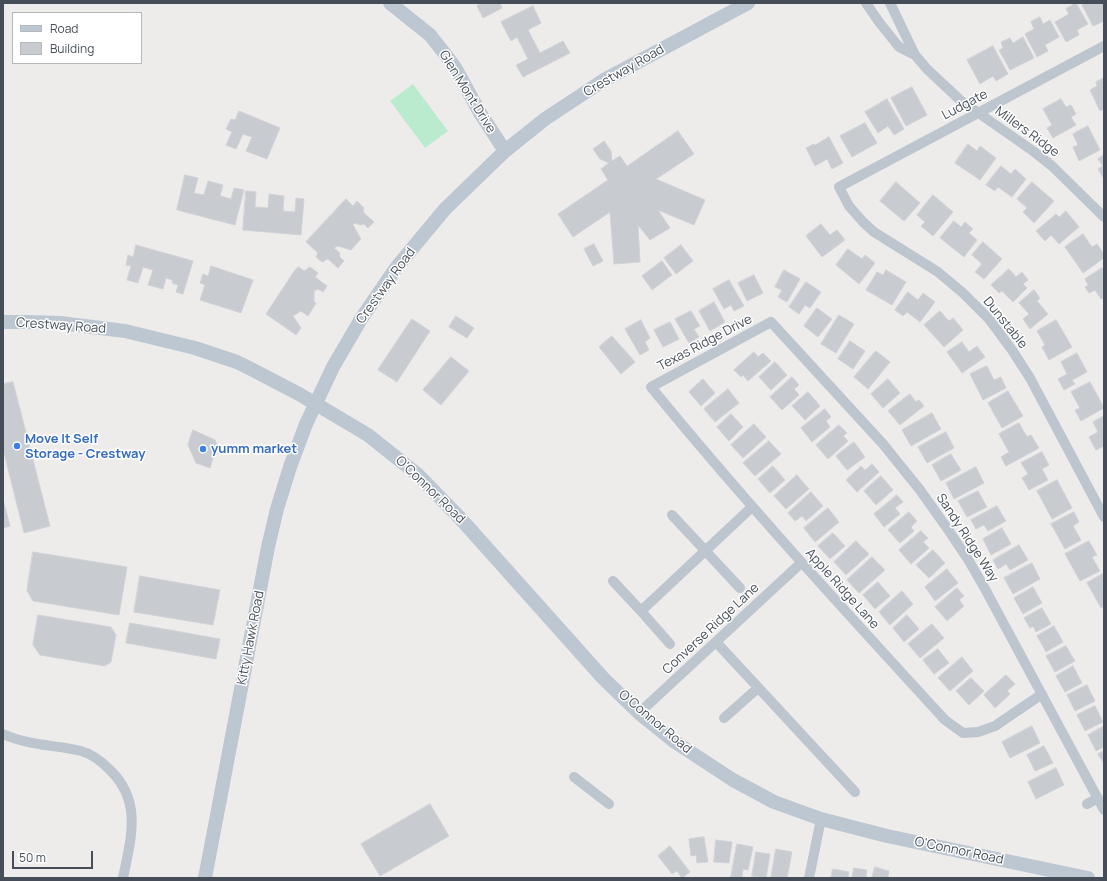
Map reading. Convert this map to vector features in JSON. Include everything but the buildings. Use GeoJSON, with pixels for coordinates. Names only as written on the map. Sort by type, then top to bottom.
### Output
{"type":"FeatureCollection","features":[{"type":"Feature","properties":{"kind":"main road","name":"Glen Mont Drive"},"geometry":{"type":"LineString","coordinates":[[390,3],[430,35],[445,54],[456,69],[480,113],[505,151]]}},
{"type":"Feature","properties":{"kind":"main road","name":"Crestway Road"},"geometry":{"type":"LineString","coordinates":[[3,322],[60,323],[125,331],[195,348],[237,362],[296,392],[316,404],[342,350],[396,268],[445,209],[505,151],[545,119],[604,80],[748,3]]}},
{"type":"Feature","properties":{"kind":"main road","name":"O'Connor Road"},"geometry":{"type":"LineString","coordinates":[[316,404],[368,435],[416,474],[460,518],[603,678],[640,713],[675,742],[732,780],[774,802],[820,819],[895,837],[1088,878]]}},
{"type":"Feature","properties":{"kind":"main road","name":"Kitty Hawk Road"},"geometry":{"type":"LineString","coordinates":[[205,878],[268,547],[277,509],[290,467],[306,424],[316,404]]}},
{"type":"Feature","properties":{"kind":"street","name":"Millers Ridge"},"geometry":{"type":"LineString","coordinates":[[866,3],[879,22],[899,46],[915,55]]}},
{"type":"Feature","properties":{"kind":"street","name":"Millers Ridge"},"geometry":{"type":"LineString","coordinates":[[890,3],[915,55],[932,74],[960,100],[1052,166],[1104,217]]}},
{"type":"Feature","properties":{"kind":"street","name":"Ludgate"},"geometry":{"type":"LineString","coordinates":[[839,187],[1104,46]]}},
{"type":"Feature","properties":{"kind":"street","name":"Dunstable"},"geometry":{"type":"LineString","coordinates":[[839,187],[849,206],[874,232],[938,272],[963,293],[989,319],[1030,378],[1104,517]]}},
{"type":"Feature","properties":{"kind":"street","name":"Texas Ridge Drive"},"geometry":{"type":"LineString","coordinates":[[651,387],[771,322]]}},
{"type":"Feature","properties":{"kind":"street","name":"Sandy Ridge Way"},"geometry":{"type":"LineString","coordinates":[[771,322],[883,444],[920,490],[969,561],[1104,810]]}},
{"type":"Feature","properties":{"kind":"street","name":"Apple Ridge Lane"},"geometry":{"type":"LineString","coordinates":[[651,387],[705,453],[800,563],[945,720],[963,733],[978,732],[995,726],[1042,694]]}},
{"type":"Feature","properties":{"kind":"street"},"geometry":{"type":"LineString","coordinates":[[640,611],[752,507]]}},
{"type":"Feature","properties":{"kind":"street"},"geometry":{"type":"LineString","coordinates":[[672,515],[740,588]]}},
{"type":"Feature","properties":{"kind":"street","name":"Converse Ridge Lane"},"geometry":{"type":"LineString","coordinates":[[640,713],[800,563]]}},
{"type":"Feature","properties":{"kind":"street"},"geometry":{"type":"LineString","coordinates":[[613,581],[670,644]]}},
{"type":"Feature","properties":{"kind":"street"},"geometry":{"type":"LineString","coordinates":[[716,642],[855,792]]}},
{"type":"Feature","properties":{"kind":"street"},"geometry":{"type":"LineString","coordinates":[[724,718],[758,688]]}},
{"type":"Feature","properties":{"kind":"street"},"geometry":{"type":"LineString","coordinates":[[3,734],[27,741],[82,752],[102,762],[122,784],[131,807],[132,821],[132,832],[123,878]]}},
{"type":"Feature","properties":{"kind":"street"},"geometry":{"type":"LineString","coordinates":[[574,777],[609,804]]}},
{"type":"Feature","properties":{"kind":"street"},"geometry":{"type":"LineString","coordinates":[[1087,804],[1098,798]]}},
{"type":"Feature","properties":{"kind":"street"},"geometry":{"type":"LineString","coordinates":[[809,878],[820,819]]}},
{"type":"Feature","properties":{"kind":"green space"},"geometry":{"type":"Polygon","coordinates":[[[413,84],[448,131],[425,148],[390,101],[413,84]]]}},
{"type":"Feature","properties":{"kind":"place","name":"Move It Self Storage - Crestway"},"geometry":{"type":"Point","coordinates":[17,446]}},
{"type":"Feature","properties":{"kind":"place","name":"yumm market"},"geometry":{"type":"Point","coordinates":[203,449]}}]}
